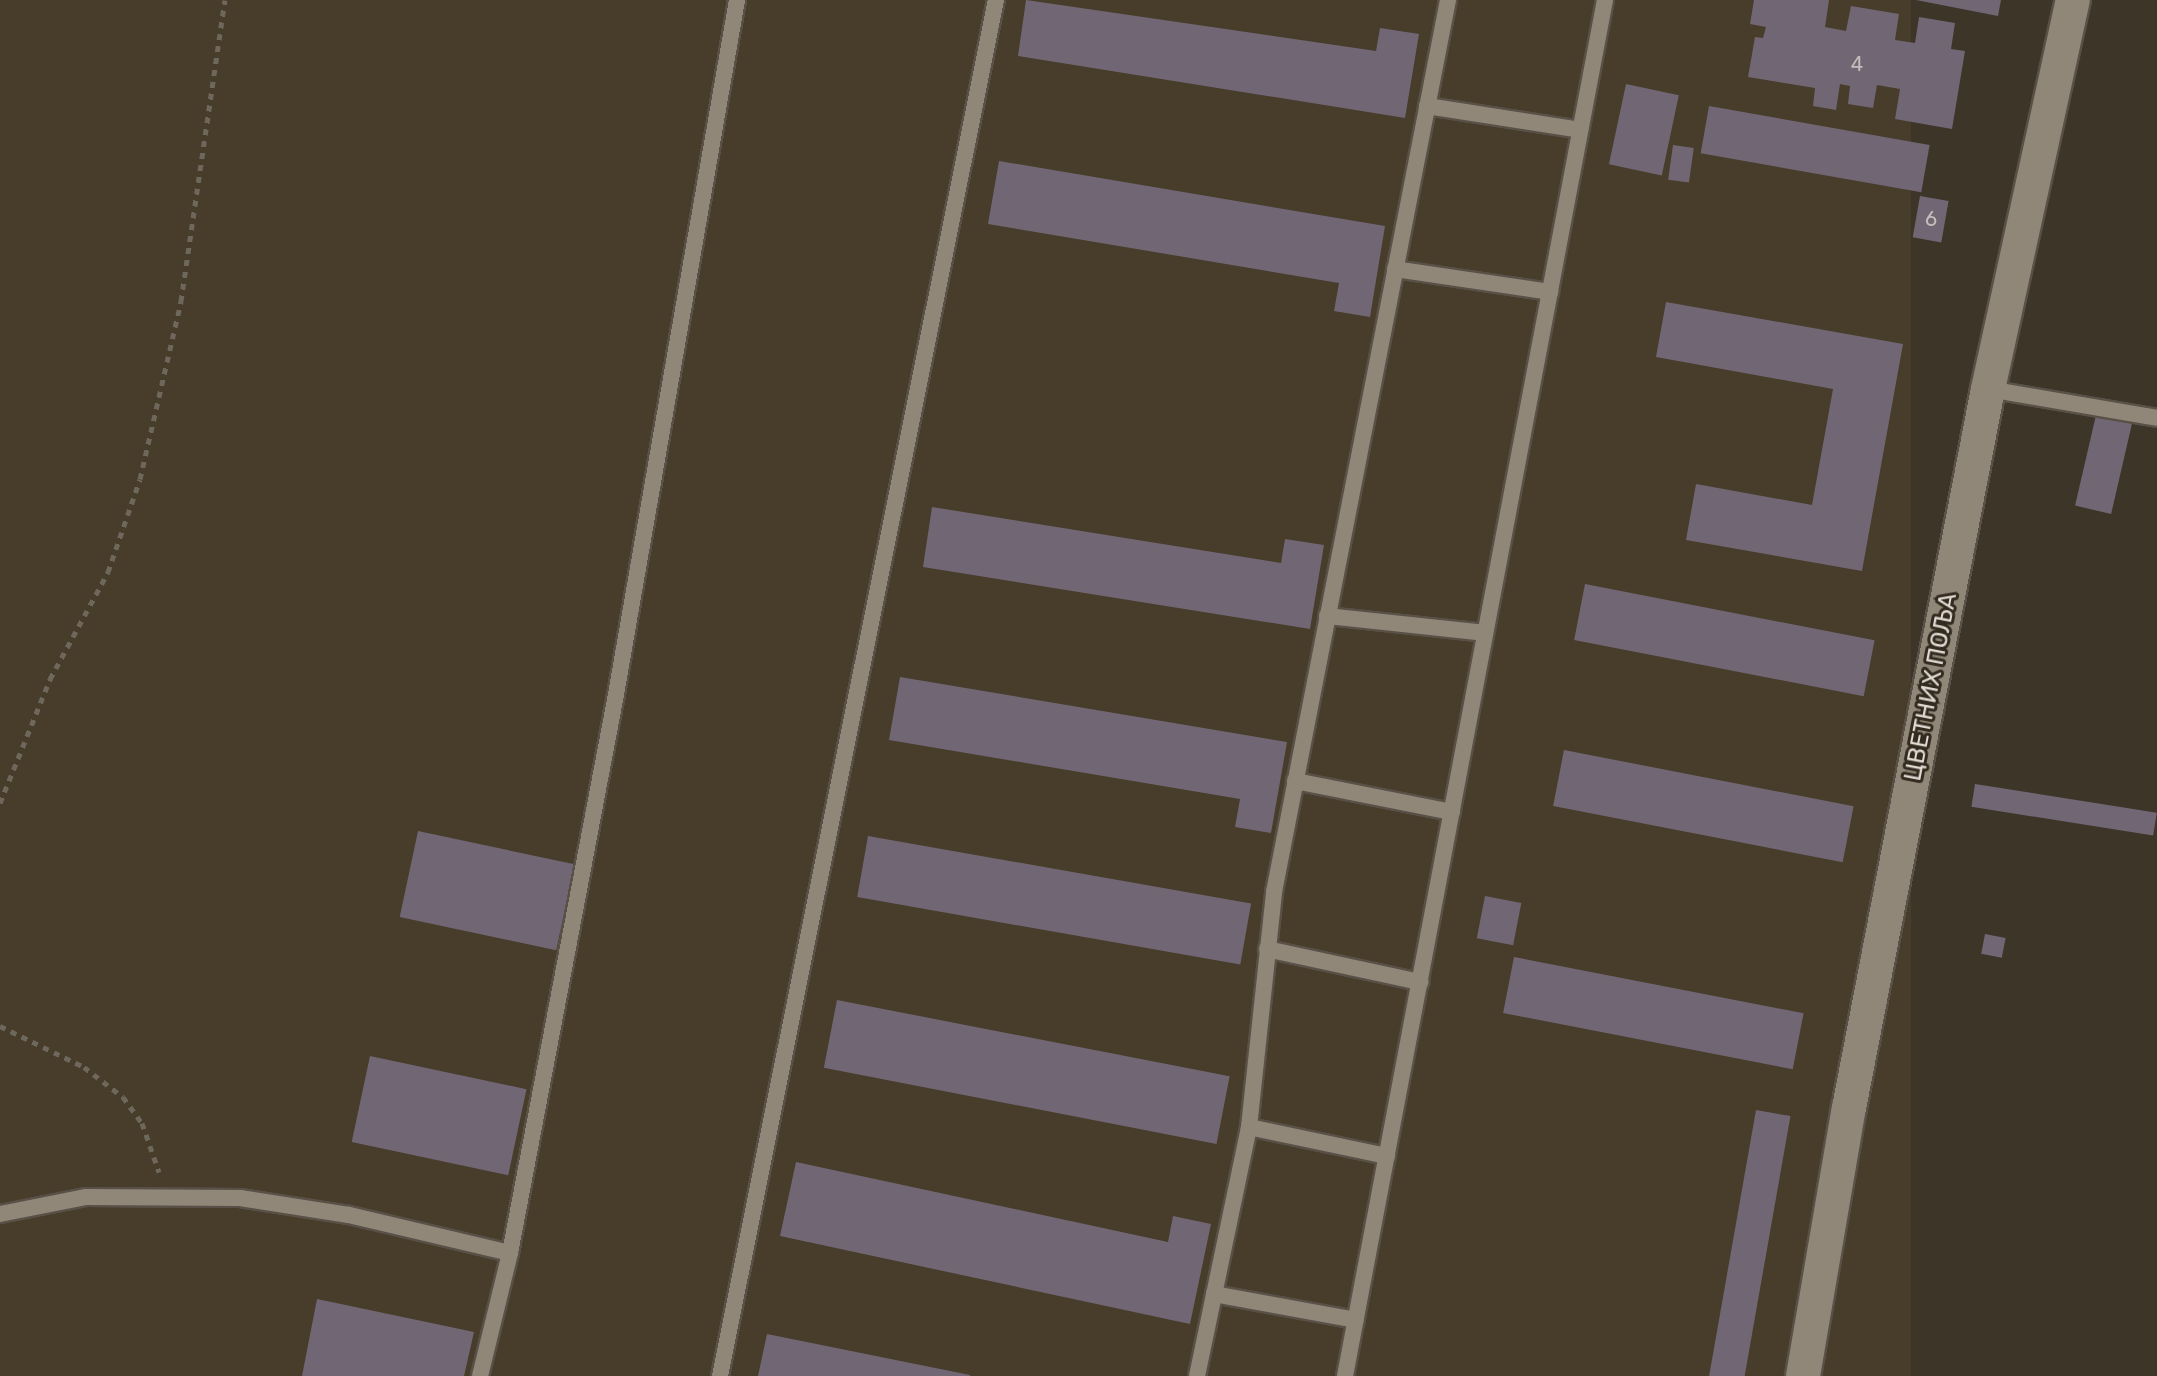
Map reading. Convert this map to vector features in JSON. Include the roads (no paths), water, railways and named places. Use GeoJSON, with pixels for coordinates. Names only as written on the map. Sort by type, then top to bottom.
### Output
{"type":"FeatureCollection","features":[{"type":"Feature","properties":{"kind":"street","name":"ЦВЕТНИХ ПОЉА"},"geometry":{"type":"LineString","coordinates":[[1803,1376],[1849,1108],[1988,389],[2073,0]]}},
{"type":"Feature","properties":{"kind":"lane"},"geometry":{"type":"LineString","coordinates":[[480,1376],[510,1253],[615,700],[737,0]]}},
{"type":"Feature","properties":{"kind":"lane"},"geometry":{"type":"LineString","coordinates":[[720,1376],[996,0]]}},
{"type":"Feature","properties":{"kind":"lane"},"geometry":{"type":"LineString","coordinates":[[1197,1376],[1249,1127],[1267,949],[1295,781],[1448,0]]}},
{"type":"Feature","properties":{"kind":"lane"},"geometry":{"type":"LineString","coordinates":[[1345,1376],[1605,0]]}},
{"type":"Feature","properties":{"kind":"lane"},"geometry":{"type":"LineString","coordinates":[[1427,106],[1580,130]]}},
{"type":"Feature","properties":{"kind":"lane"},"geometry":{"type":"LineString","coordinates":[[1395,269],[1550,292]]}},
{"type":"Feature","properties":{"kind":"lane"},"geometry":{"type":"LineString","coordinates":[[1988,389],[2157,418]]}},
{"type":"Feature","properties":{"kind":"lane"},"geometry":{"type":"LineString","coordinates":[[1327,616],[1485,633]]}},
{"type":"Feature","properties":{"kind":"lane"},"geometry":{"type":"LineString","coordinates":[[1295,781],[1452,812]]}},
{"type":"Feature","properties":{"kind":"lane"},"geometry":{"type":"LineString","coordinates":[[1267,949],[1420,982]]}},
{"type":"Feature","properties":{"kind":"lane"},"geometry":{"type":"LineString","coordinates":[[1249,1127],[1387,1156]]}},
{"type":"Feature","properties":{"kind":"lane"},"geometry":{"type":"LineString","coordinates":[[0,1214],[86,1197],[240,1198],[349,1215],[510,1253]]}},
{"type":"Feature","properties":{"kind":"lane"},"geometry":{"type":"LineString","coordinates":[[1214,1294],[1356,1320]]}}]}
